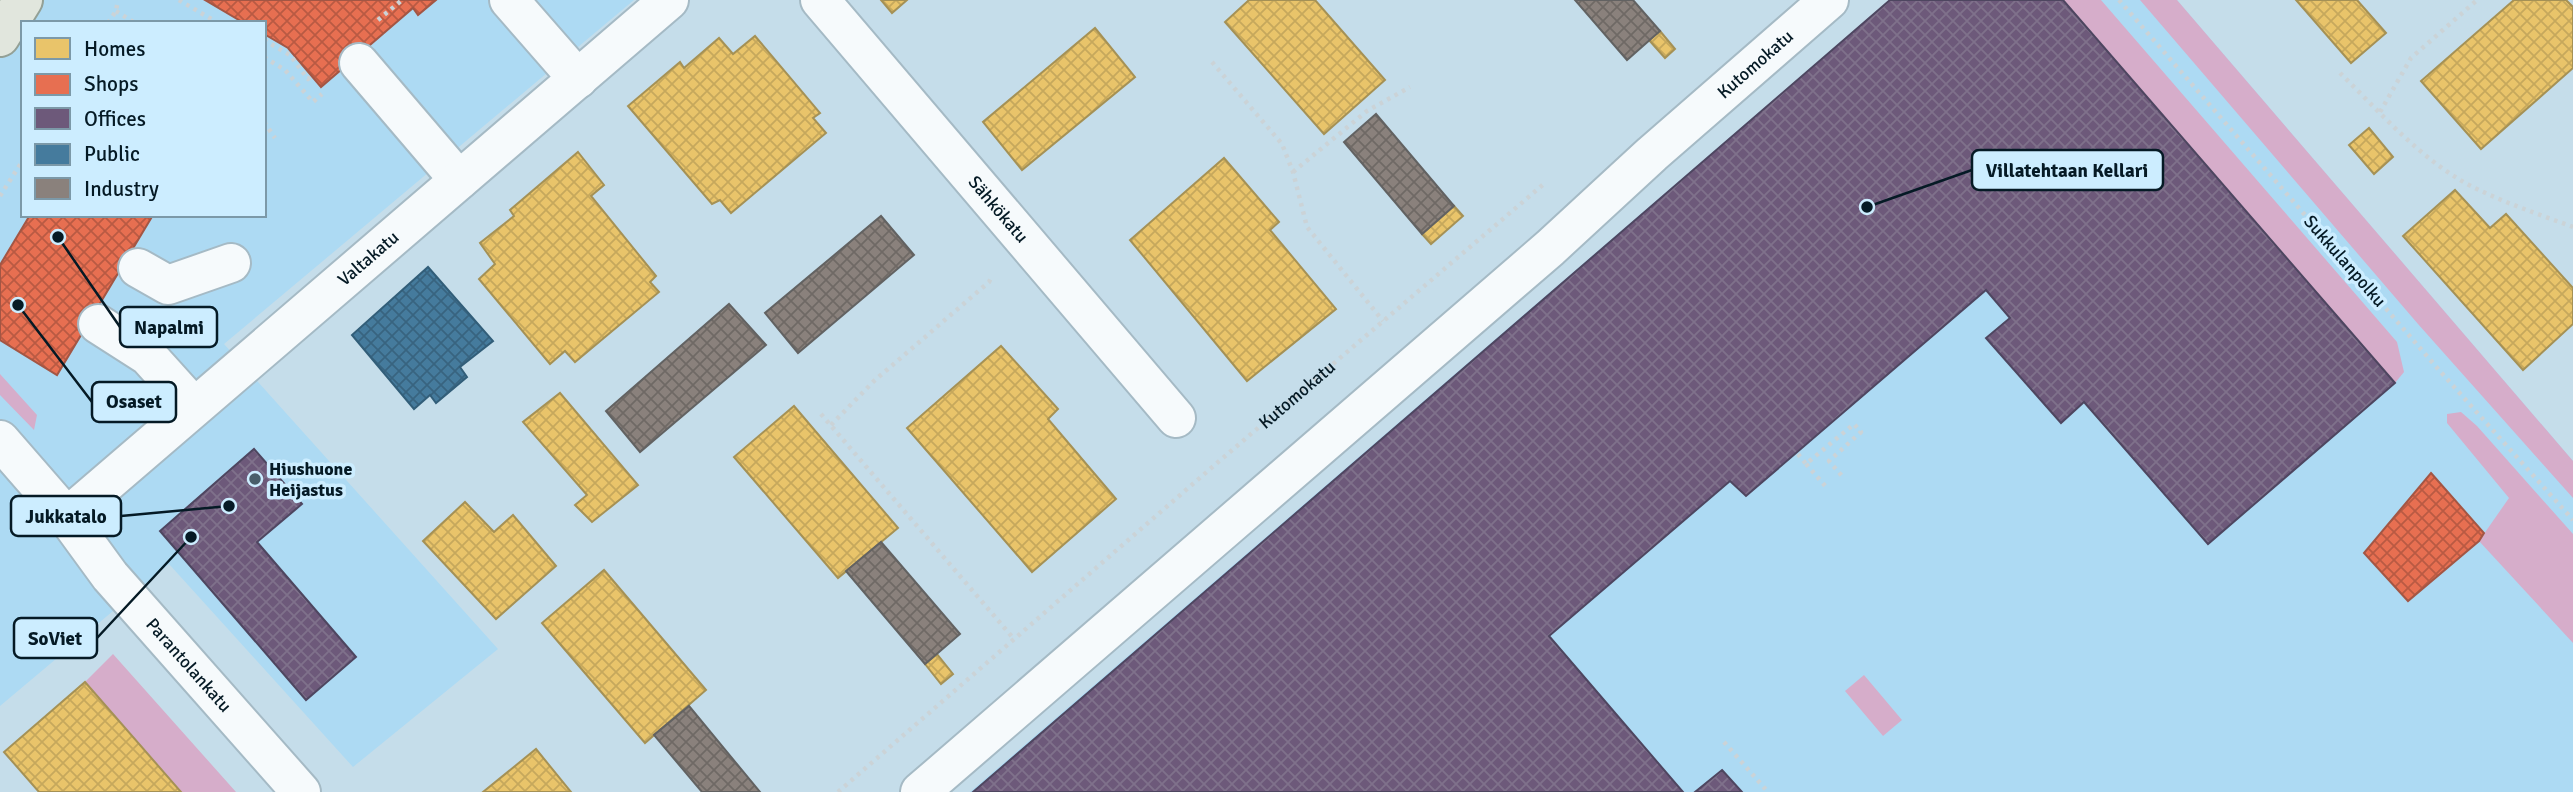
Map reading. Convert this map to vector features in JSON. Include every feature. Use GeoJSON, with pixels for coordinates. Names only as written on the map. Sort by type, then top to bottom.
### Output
{"type":"FeatureCollection","features":[{"type":"Feature","properties":{"kind":"main road"},"geometry":{"type":"LineString","coordinates":[[0,37],[23,0]]}},
{"type":"Feature","properties":{"kind":"street"},"geometry":{"type":"LineString","coordinates":[[509,0],[578,79]]}},
{"type":"Feature","properties":{"kind":"street","name":"Valtakatu"},"geometry":{"type":"LineString","coordinates":[[67,517],[668,0]]}},
{"type":"Feature","properties":{"kind":"street","name":"Sähkökatu"},"geometry":{"type":"LineString","coordinates":[[820,0],[1176,418]]}},
{"type":"Feature","properties":{"kind":"street","name":"Kutomokatu"},"geometry":{"type":"LineString","coordinates":[[920,792],[1550,248],[1651,154],[1829,0]]}},
{"type":"Feature","properties":{"kind":"street"},"geometry":{"type":"LineString","coordinates":[[359,63],[459,180]]}},
{"type":"Feature","properties":{"kind":"street"},"geometry":{"type":"LineString","coordinates":[[138,268],[168,285],[231,263]]}},
{"type":"Feature","properties":{"kind":"street"},"geometry":{"type":"LineString","coordinates":[[98,324],[148,356],[194,407]]}},
{"type":"Feature","properties":{"kind":"street","name":"Parantolankatu"},"geometry":{"type":"LineString","coordinates":[[0,440],[67,517],[110,576],[301,792]]}},
{"type":"Feature","properties":{"kind":"path"},"geometry":{"type":"LineString","coordinates":[[109,21],[116,11],[118,0]]}},
{"type":"Feature","properties":{"kind":"path"},"geometry":{"type":"LineString","coordinates":[[179,0],[215,21]]}},
{"type":"Feature","properties":{"kind":"path","name":"Sukkulanpolku"},"geometry":{"type":"LineString","coordinates":[[2119,0],[2438,370],[2573,520]]}},
{"type":"Feature","properties":{"kind":"path"},"geometry":{"type":"LineString","coordinates":[[2380,112],[2411,58],[2476,1]]}},
{"type":"Feature","properties":{"kind":"path"},"geometry":{"type":"LineString","coordinates":[[116,11],[132,21]]}},
{"type":"Feature","properties":{"kind":"path"},"geometry":{"type":"LineString","coordinates":[[266,58],[285,70],[295,82]]}},
{"type":"Feature","properties":{"kind":"path"},"geometry":{"type":"LineString","coordinates":[[1212,62],[1282,144],[1293,172],[1307,227],[1382,321]]}},
{"type":"Feature","properties":{"kind":"path"},"geometry":{"type":"LineString","coordinates":[[2340,73],[2417,148],[2468,184],[2573,227]]}},
{"type":"Feature","properties":{"kind":"path"},"geometry":{"type":"LineString","coordinates":[[1293,172],[1367,111],[1410,87]]}},
{"type":"Feature","properties":{"kind":"path"},"geometry":{"type":"LineString","coordinates":[[266,125],[275,138]]}},
{"type":"Feature","properties":{"kind":"path"},"geometry":{"type":"LineString","coordinates":[[0,196],[21,163]]}},
{"type":"Feature","properties":{"kind":"path","name":"Kutomokatu"},"geometry":{"type":"LineString","coordinates":[[838,792],[1553,175]]}},
{"type":"Feature","properties":{"kind":"path"},"geometry":{"type":"LineString","coordinates":[[831,425],[874,381],[989,282],[1013,227]]}},
{"type":"Feature","properties":{"kind":"path"},"geometry":{"type":"LineString","coordinates":[[821,414],[1014,639]]}},
{"type":"Feature","properties":{"kind":"path"},"geometry":{"type":"LineString","coordinates":[[1806,464],[1854,424],[1861,432],[1829,461],[1842,475]]}},
{"type":"Feature","properties":{"kind":"path"},"geometry":{"type":"LineString","coordinates":[[1798,454],[1827,488]]}},
{"type":"Feature","properties":{"kind":"path"},"geometry":{"type":"LineString","coordinates":[[1724,742],[1768,792]]}},
{"type":"Feature","properties":{"kind":"shaded area"},"geometry":{"type":"Polygon","coordinates":[[[0,0],[634,0],[224,344],[498,649],[353,767],[169,564],[0,706],[0,0]]]}},
{"type":"Feature","properties":{"kind":"shaded area"},"geometry":{"type":"Polygon","coordinates":[[[1889,0],[2177,0],[2573,461],[2573,792],[970,792],[1889,0]]]}},
{"type":"Feature","properties":{"kind":"shaded area"},"geometry":{"type":"Polygon","coordinates":[[[2063,0],[2101,0],[2397,342],[2404,372],[2395,383],[2063,0]]]}},
{"type":"Feature","properties":{"kind":"shaded area"},"geometry":{"type":"Polygon","coordinates":[[[2140,0],[2177,0],[2573,461],[2573,498],[2418,324],[2140,0]]]}},
{"type":"Feature","properties":{"kind":"shaded area"},"geometry":{"type":"Polygon","coordinates":[[[0,374],[37,415],[34,430],[0,395],[0,374]]]}},
{"type":"Feature","properties":{"kind":"shaded area"},"geometry":{"type":"Polygon","coordinates":[[[2461,412],[2477,426],[2573,534],[2573,643],[2479,541],[2509,498],[2447,423],[2447,414],[2461,412]]]}},
{"type":"Feature","properties":{"kind":"shaded area"},"geometry":{"type":"Polygon","coordinates":[[[113,654],[236,792],[181,792],[85,682],[113,654]]]}},
{"type":"Feature","properties":{"kind":"shaded area"},"geometry":{"type":"Polygon","coordinates":[[[1864,675],[1902,720],[1883,736],[1845,691],[1864,675]]]}},
{"type":"Feature","properties":{"kind":"building: Homes"},"geometry":{"type":"Polygon","coordinates":[[[881,0],[907,0],[892,13],[881,0]]]}},
{"type":"Feature","properties":{"kind":"building: Homes"},"geometry":{"type":"Polygon","coordinates":[[[1249,0],[1315,0],[1385,80],[1324,134],[1225,22],[1249,0]]]}},
{"type":"Feature","properties":{"kind":"building: Homes"},"geometry":{"type":"Polygon","coordinates":[[[2296,0],[2357,0],[2386,33],[2351,63],[2296,0]]]}},
{"type":"Feature","properties":{"kind":"building: Homes"},"geometry":{"type":"Polygon","coordinates":[[[2514,0],[2566,0],[2573,7],[2573,68],[2481,149],[2421,81],[2514,0]]]}},
{"type":"Feature","properties":{"kind":"building: Homes"},"geometry":{"type":"Polygon","coordinates":[[[1095,28],[1135,77],[1022,170],[983,122],[1095,28]]]}},
{"type":"Feature","properties":{"kind":"building: Homes"},"geometry":{"type":"Polygon","coordinates":[[[1660,31],[1675,49],[1665,58],[1649,40],[1660,31]]]}},
{"type":"Feature","properties":{"kind":"building: Homes"},"geometry":{"type":"Polygon","coordinates":[[[755,36],[820,113],[813,118],[826,133],[731,213],[720,200],[712,204],[628,106],[680,62],[684,68],[719,38],[733,54],[755,36]]]}},
{"type":"Feature","properties":{"kind":"building: Homes"},"geometry":{"type":"Polygon","coordinates":[[[2369,128],[2393,157],[2374,174],[2349,145],[2369,128]]]}},
{"type":"Feature","properties":{"kind":"building: Homes"},"geometry":{"type":"Polygon","coordinates":[[[578,152],[604,185],[591,196],[656,276],[650,282],[659,292],[575,362],[565,351],[550,364],[479,279],[495,264],[480,243],[514,216],[510,210],[578,152]]]}},
{"type":"Feature","properties":{"kind":"building: Homes"},"geometry":{"type":"Polygon","coordinates":[[[1224,158],[1279,222],[1270,230],[1336,309],[1247,381],[1130,240],[1224,158]]]}},
{"type":"Feature","properties":{"kind":"building: Homes"},"geometry":{"type":"Polygon","coordinates":[[[2455,190],[2490,228],[2506,214],[2573,288],[2573,324],[2523,370],[2403,236],[2455,190]]]}},
{"type":"Feature","properties":{"kind":"building: Homes"},"geometry":{"type":"Polygon","coordinates":[[[1454,206],[1463,216],[1431,244],[1422,234],[1454,206]]]}},
{"type":"Feature","properties":{"kind":"building: Homes"},"geometry":{"type":"Polygon","coordinates":[[[1001,346],[1058,409],[1048,419],[1116,499],[1032,572],[907,428],[1001,346]]]}},
{"type":"Feature","properties":{"kind":"building: Homes"},"geometry":{"type":"Polygon","coordinates":[[[560,393],[638,485],[592,522],[575,505],[587,495],[523,422],[560,393]]]}},
{"type":"Feature","properties":{"kind":"building: Homes"},"geometry":{"type":"Polygon","coordinates":[[[794,406],[898,528],[838,578],[734,457],[794,406]]]}},
{"type":"Feature","properties":{"kind":"building: Homes"},"geometry":{"type":"Polygon","coordinates":[[[465,502],[494,532],[513,515],[556,566],[496,619],[423,541],[465,502]]]}},
{"type":"Feature","properties":{"kind":"building: Homes"},"geometry":{"type":"Polygon","coordinates":[[[604,570],[706,690],[645,743],[542,623],[604,570]]]}},
{"type":"Feature","properties":{"kind":"building: Homes"},"geometry":{"type":"Polygon","coordinates":[[[937,654],[953,674],[941,684],[925,664],[937,654]]]}},
{"type":"Feature","properties":{"kind":"building: Homes"},"geometry":{"type":"Polygon","coordinates":[[[85,682],[181,792],[39,792],[4,752],[85,682]]]}},
{"type":"Feature","properties":{"kind":"building: Homes"},"geometry":{"type":"Polygon","coordinates":[[[536,749],[571,792],[483,792],[536,749]]]}},
{"type":"Feature","properties":{"kind":"building: Shops"},"geometry":{"type":"Polygon","coordinates":[[[205,0],[436,0],[418,15],[413,8],[321,87],[288,48],[266,35],[266,21],[241,21],[205,0]]]}},
{"type":"Feature","properties":{"kind":"building: Shops"},"geometry":{"type":"Polygon","coordinates":[[[29,217],[152,217],[57,375],[0,340],[0,265],[29,217]]]}},
{"type":"Feature","properties":{"kind":"building: Shops"},"geometry":{"type":"Polygon","coordinates":[[[2431,473],[2484,533],[2479,541],[2408,601],[2364,553],[2431,473]]]}},
{"type":"Feature","properties":{"kind":"building: Offices"},"geometry":{"type":"Polygon","coordinates":[[[1890,0],[2063,0],[2395,383],[2208,544],[2084,402],[2061,423],[1986,338],[2010,318],[1986,290],[1746,496],[1730,481],[1549,636],[1683,792],[973,792],[1890,0]]]}},
{"type":"Feature","properties":{"kind":"building: Offices"},"geometry":{"type":"Polygon","coordinates":[[[254,449],[302,504],[257,542],[356,657],[306,700],[160,531],[254,449]]]}},
{"type":"Feature","properties":{"kind":"building: Offices"},"geometry":{"type":"Polygon","coordinates":[[[1722,770],[1742,792],[1695,792],[1722,770]]]}},
{"type":"Feature","properties":{"kind":"building: Public"},"geometry":{"type":"Polygon","coordinates":[[[428,267],[493,341],[460,367],[467,377],[436,403],[430,395],[414,409],[352,335],[428,267]]]}},
{"type":"Feature","properties":{"kind":"building: Industry"},"geometry":{"type":"Polygon","coordinates":[[[1575,0],[1633,0],[1660,31],[1627,60],[1575,0]]]}},
{"type":"Feature","properties":{"kind":"building: Industry"},"geometry":{"type":"Polygon","coordinates":[[[1376,114],[1454,206],[1422,234],[1344,142],[1376,114]]]}},
{"type":"Feature","properties":{"kind":"building: Industry"},"geometry":{"type":"Polygon","coordinates":[[[881,216],[914,255],[798,353],[765,313],[881,216]]]}},
{"type":"Feature","properties":{"kind":"building: Industry"},"geometry":{"type":"Polygon","coordinates":[[[729,304],[766,345],[640,452],[606,411],[729,304]]]}},
{"type":"Feature","properties":{"kind":"building: Industry"},"geometry":{"type":"Polygon","coordinates":[[[881,542],[960,634],[925,664],[846,571],[881,542]]]}},
{"type":"Feature","properties":{"kind":"building: Industry"},"geometry":{"type":"Polygon","coordinates":[[[689,706],[760,792],[702,792],[654,735],[689,706]]]}},
{"type":"Feature","properties":{"kind":"place","name":"Villatehtaan Kellari"},"geometry":{"type":"Point","coordinates":[1867,207]}},
{"type":"Feature","properties":{"kind":"place","name":"Napalmi"},"geometry":{"type":"Point","coordinates":[58,237]}},
{"type":"Feature","properties":{"kind":"place","name":"Osaset"},"geometry":{"type":"Point","coordinates":[18,305]}},
{"type":"Feature","properties":{"kind":"place","name":"Hiushuone Heijastus"},"geometry":{"type":"Point","coordinates":[255,479]}},
{"type":"Feature","properties":{"kind":"place","name":"Jukkatalo"},"geometry":{"type":"Point","coordinates":[229,506]}},
{"type":"Feature","properties":{"kind":"place","name":"SoViet"},"geometry":{"type":"Point","coordinates":[191,537]}}]}
